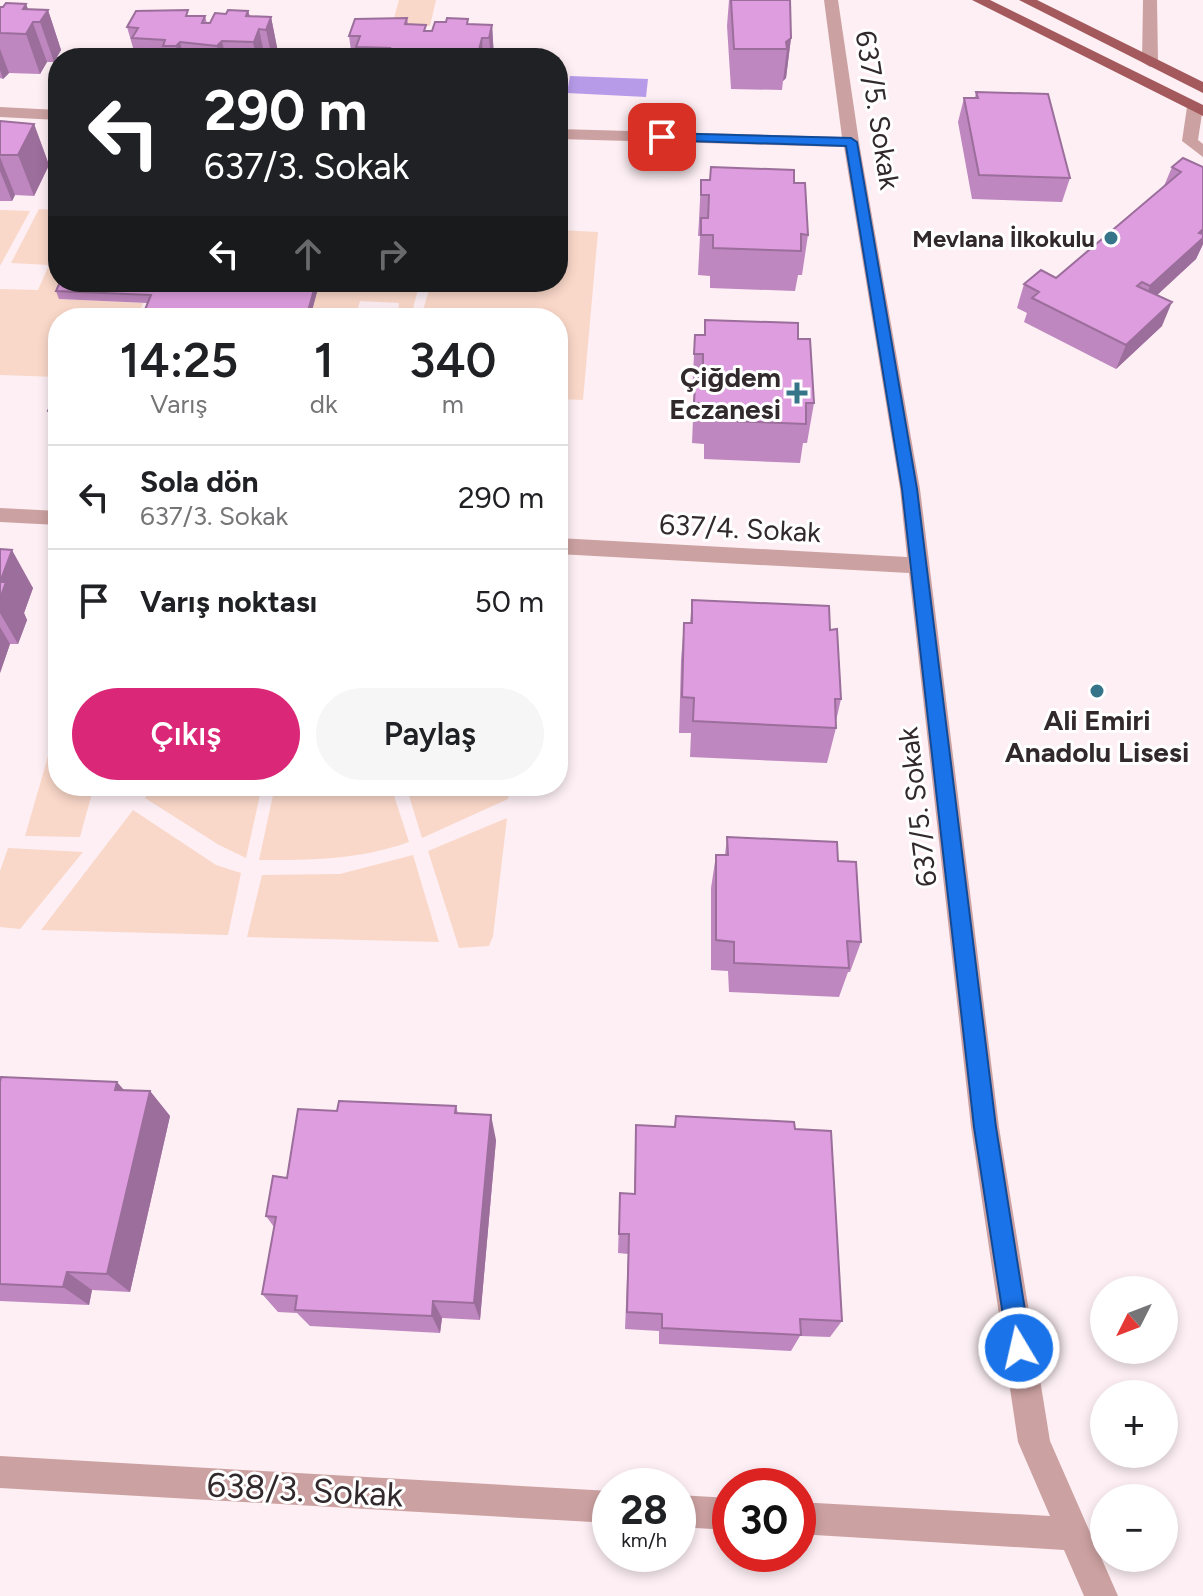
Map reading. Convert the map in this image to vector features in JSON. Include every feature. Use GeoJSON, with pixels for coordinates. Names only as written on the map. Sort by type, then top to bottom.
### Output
{"type":"FeatureCollection","features":[{"type":"Feature","properties":{"kind":"main road"},"geometry":{"type":"LineString","coordinates":[[979,0],[1199,109]]}},
{"type":"Feature","properties":{"kind":"main road"},"geometry":{"type":"LineString","coordinates":[[1026,0],[1203,88]]}},
{"type":"Feature","properties":{"kind":"street","name":"637/5. Sokak"},"geometry":{"type":"LineString","coordinates":[[831,0],[851,142],[910,489],[985,1127],[1034,1442],[1101,1596]]}},
{"type":"Feature","properties":{"kind":"street"},"geometry":{"type":"LineString","coordinates":[[1150,0],[1150,62]]}},
{"type":"Feature","properties":{"kind":"street"},"geometry":{"type":"LineString","coordinates":[[1199,109],[1190,141],[1203,152]]}},
{"type":"Feature","properties":{"kind":"street"},"geometry":{"type":"LineString","coordinates":[[0,112],[48,114]]}},
{"type":"Feature","properties":{"kind":"street"},"geometry":{"type":"LineString","coordinates":[[568,134],[851,142]]}},
{"type":"Feature","properties":{"kind":"street"},"geometry":{"type":"LineString","coordinates":[[0,515],[48,517]]}},
{"type":"Feature","properties":{"kind":"street","name":"637/4. Sokak"},"geometry":{"type":"LineString","coordinates":[[568,547],[919,566]]}},
{"type":"Feature","properties":{"kind":"street","name":"638/3. Sokak"},"geometry":{"type":"LineString","coordinates":[[0,1472],[592,1506]]}},
{"type":"Feature","properties":{"kind":"street"},"geometry":{"type":"LineString","coordinates":[[816,1519],[1074,1534]]}},
{"type":"Feature","properties":{"kind":"shaded area"},"geometry":{"type":"Polygon","coordinates":[[[399,0],[436,0],[430,26],[392,25],[399,0]]]}},
{"type":"Feature","properties":{"kind":"shaded area"},"geometry":{"type":"Polygon","coordinates":[[[570,76],[648,79],[646,97],[568,93],[570,76]]]}},
{"type":"Feature","properties":{"kind":"shaded area"},"geometry":{"type":"Polygon","coordinates":[[[39,209],[48,209],[48,265],[11,263],[39,209]]]}},
{"type":"Feature","properties":{"kind":"shaded area"},"geometry":{"type":"Polygon","coordinates":[[[0,210],[30,211],[0,266],[0,210]]]}},
{"type":"Feature","properties":{"kind":"shaded area"},"geometry":{"type":"Polygon","coordinates":[[[568,230],[598,232],[583,400],[568,399],[568,308],[424,308],[428,292],[568,292],[568,230]]]}},
{"type":"Feature","properties":{"kind":"shaded area"},"geometry":{"type":"Polygon","coordinates":[[[48,267],[48,292],[62,292],[59,299],[143,303],[141,308],[48,308],[48,377],[0,375],[0,289],[38,290],[48,267]]]}},
{"type":"Feature","properties":{"kind":"shaded area"},"geometry":{"type":"Polygon","coordinates":[[[317,292],[417,292],[413,308],[398,308],[399,303],[360,301],[358,308],[313,308],[317,292]]]}},
{"type":"Feature","properties":{"kind":"shaded area"},"geometry":{"type":"Polygon","coordinates":[[[48,756],[48,796],[91,796],[80,837],[25,836],[48,756]]]}},
{"type":"Feature","properties":{"kind":"shaded area"},"geometry":{"type":"Polygon","coordinates":[[[260,796],[246,858],[219,845],[145,798],[260,796]]]}},
{"type":"Feature","properties":{"kind":"shaded area"},"geometry":{"type":"Polygon","coordinates":[[[273,796],[394,796],[409,842],[353,856],[259,860],[273,796]]]}},
{"type":"Feature","properties":{"kind":"shaded area"},"geometry":{"type":"Polygon","coordinates":[[[409,796],[508,796],[508,799],[422,838],[409,796]]]}},
{"type":"Feature","properties":{"kind":"shaded area"},"geometry":{"type":"Polygon","coordinates":[[[133,810],[216,865],[241,873],[228,935],[41,930],[133,810]]]}},
{"type":"Feature","properties":{"kind":"shaded area"},"geometry":{"type":"Polygon","coordinates":[[[507,818],[493,936],[489,946],[459,948],[428,851],[507,818]]]}},
{"type":"Feature","properties":{"kind":"shaded area"},"geometry":{"type":"Polygon","coordinates":[[[8,848],[83,852],[20,929],[0,927],[0,871],[8,848]]]}},
{"type":"Feature","properties":{"kind":"shaded area"},"geometry":{"type":"Polygon","coordinates":[[[413,855],[439,942],[247,937],[262,875],[340,874],[413,855]]]}},
{"type":"Feature","properties":{"kind":"building"},"geometry":{"type":"Polygon","coordinates":[[[731,0],[790,0],[791,38],[786,42],[787,49],[734,49],[731,0]]]}},
{"type":"Feature","properties":{"kind":"building"},"geometry":{"type":"Polygon","coordinates":[[[6,3],[26,4],[23,9],[48,10],[40,22],[33,22],[26,34],[0,33],[0,7],[6,3]]]}},
{"type":"Feature","properties":{"kind":"building"},"geometry":{"type":"Polygon","coordinates":[[[188,10],[186,16],[205,16],[202,23],[210,23],[215,13],[226,14],[228,10],[248,11],[246,16],[271,17],[266,30],[259,29],[254,42],[222,41],[217,46],[180,42],[176,46],[163,46],[165,40],[132,38],[138,28],[127,27],[136,11],[188,10]]]}},
{"type":"Feature","properties":{"kind":"building"},"geometry":{"type":"Polygon","coordinates":[[[407,18],[405,24],[426,25],[424,31],[432,31],[435,22],[446,22],[447,18],[468,19],[467,24],[492,25],[489,38],[482,38],[480,48],[356,47],[360,36],[349,36],[355,19],[407,18]]]}},
{"type":"Feature","properties":{"kind":"building"},"geometry":{"type":"Polygon","coordinates":[[[976,92],[1048,94],[1070,178],[979,175],[964,98],[978,98],[976,92]]]}},
{"type":"Feature","properties":{"kind":"building"},"geometry":{"type":"Polygon","coordinates":[[[0,121],[34,124],[18,155],[0,155],[0,121]]]}},
{"type":"Feature","properties":{"kind":"building"},"geometry":{"type":"Polygon","coordinates":[[[1183,158],[1203,167],[1203,229],[1199,233],[1203,234],[1203,238],[1150,286],[1142,282],[1137,286],[1172,302],[1126,345],[1032,298],[1039,292],[1024,284],[1041,270],[1056,278],[1181,172],[1172,167],[1183,158]]]}},
{"type":"Feature","properties":{"kind":"building"},"geometry":{"type":"Polygon","coordinates":[[[711,167],[794,170],[794,183],[805,183],[808,235],[801,234],[801,251],[713,248],[713,235],[701,235],[701,218],[708,218],[709,195],[701,195],[701,180],[710,180],[711,167]]]}},
{"type":"Feature","properties":{"kind":"building"},"geometry":{"type":"Polygon","coordinates":[[[80,292],[313,292],[309,308],[146,308],[151,295],[80,292]]]}},
{"type":"Feature","properties":{"kind":"building"},"geometry":{"type":"Polygon","coordinates":[[[705,320],[798,323],[798,339],[810,339],[814,403],[806,403],[806,424],[707,420],[708,404],[694,403],[695,383],[703,383],[703,354],[694,354],[695,335],[705,335],[705,320]]]}},
{"type":"Feature","properties":{"kind":"building"},"geometry":{"type":"Polygon","coordinates":[[[0,549],[12,550],[0,582],[0,549]]]}},
{"type":"Feature","properties":{"kind":"building"},"geometry":{"type":"Polygon","coordinates":[[[0,582],[6,582],[0,599],[0,582]]]}},
{"type":"Feature","properties":{"kind":"building"},"geometry":{"type":"Polygon","coordinates":[[[692,600],[829,606],[830,630],[837,629],[841,699],[835,699],[836,728],[693,721],[694,698],[682,697],[684,623],[692,623],[692,600]]]}},
{"type":"Feature","properties":{"kind":"building"},"geometry":{"type":"Polygon","coordinates":[[[727,837],[837,842],[838,861],[856,862],[861,942],[847,941],[849,968],[734,963],[734,942],[716,940],[716,855],[728,855],[727,837]]]}},
{"type":"Feature","properties":{"kind":"building"},"geometry":{"type":"Polygon","coordinates":[[[1,1077],[117,1082],[115,1090],[150,1091],[107,1274],[67,1272],[63,1287],[0,1284],[1,1077]]]}},
{"type":"Feature","properties":{"kind":"building"},"geometry":{"type":"Polygon","coordinates":[[[339,1101],[456,1106],[455,1113],[491,1115],[474,1303],[433,1301],[432,1316],[295,1310],[297,1296],[262,1294],[276,1217],[266,1216],[273,1176],[287,1178],[298,1109],[337,1111],[339,1101]]]}},
{"type":"Feature","properties":{"kind":"building"},"geometry":{"type":"Polygon","coordinates":[[[676,1116],[794,1122],[795,1129],[831,1131],[842,1321],[800,1319],[801,1335],[662,1328],[662,1314],[627,1312],[629,1234],[619,1234],[620,1193],[635,1194],[636,1125],[675,1127],[676,1116]]]}},
{"type":"Feature","properties":{"kind":"place","name":"Mevlana İlkokulu"},"geometry":{"type":"Point","coordinates":[1111,238]}},
{"type":"Feature","properties":{"kind":"place","name":"Çiğdem Eczanesi"},"geometry":{"type":"Point","coordinates":[797,393]}},
{"type":"Feature","properties":{"kind":"place","name":"Ali Emiri Anadolu Lisesi"},"geometry":{"type":"Point","coordinates":[1097,691]}},
{"type":"Feature","properties":{"kind":"route"},"geometry":{"type":"LineString","coordinates":[[662,137],[851,142],[910,489],[985,1127],[1019,1348]]}}]}
